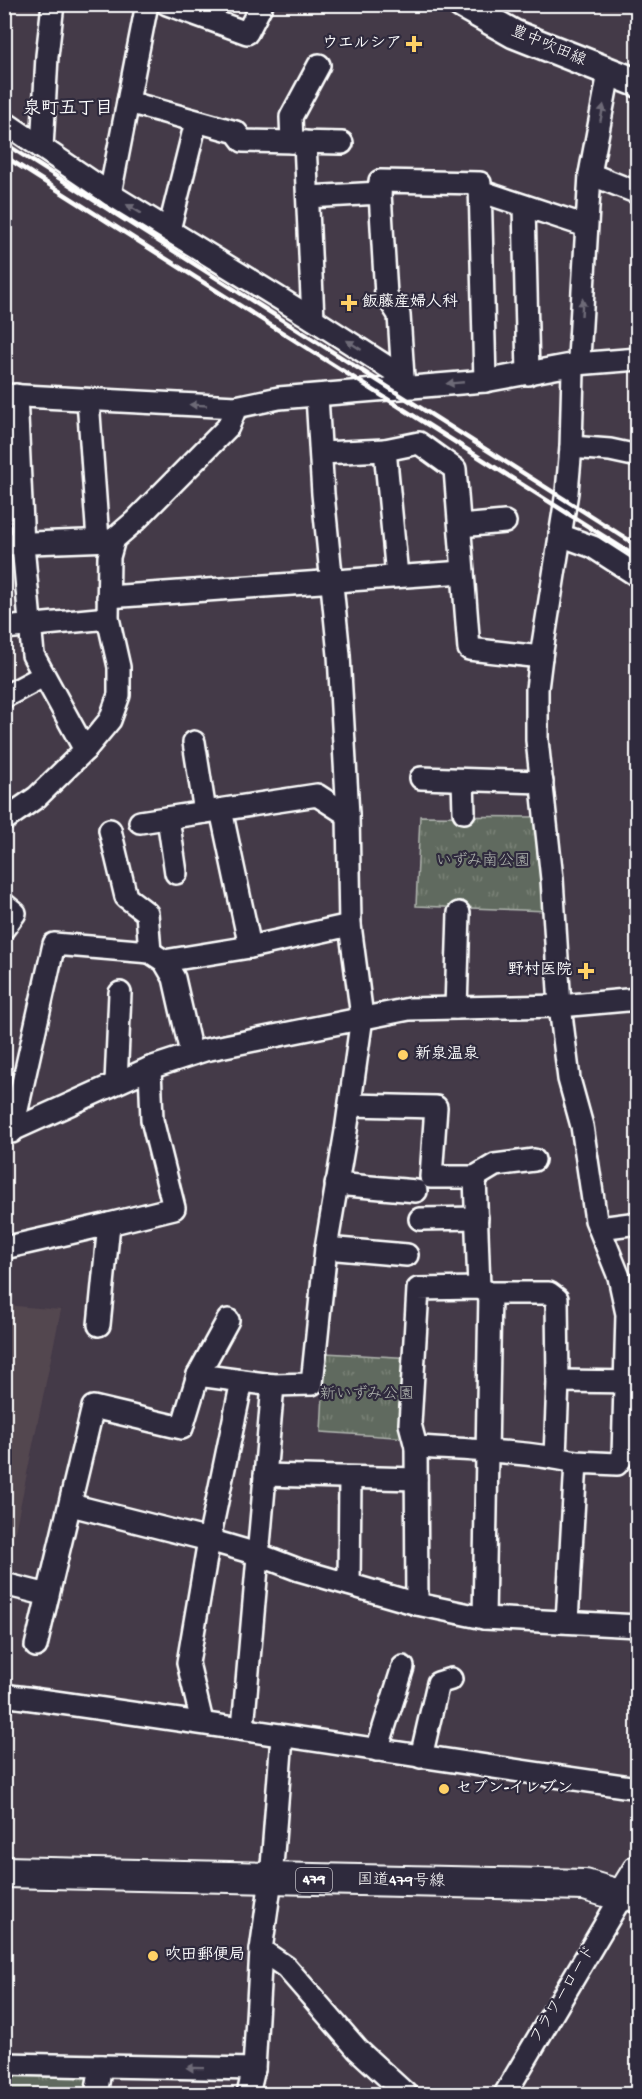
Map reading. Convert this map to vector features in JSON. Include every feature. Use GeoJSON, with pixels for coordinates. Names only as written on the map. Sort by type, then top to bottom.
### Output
{"type":"FeatureCollection","features":[{"type":"Feature","properties":{"kind":"highway"},"geometry":{"type":"LineString","coordinates":[[630,1899],[638,1870]]}},
{"type":"Feature","properties":{"kind":"highway","name":"国道479号線"},"geometry":{"type":"LineString","coordinates":[[4,1872],[585,1885],[630,1899]]}},
{"type":"Feature","properties":{"kind":"main road","name":"豊中吹田線"},"geometry":{"type":"LineString","coordinates":[[461,4],[514,34],[638,83]]}},
{"type":"Feature","properties":{"kind":"street"},"geometry":{"type":"LineString","coordinates":[[42,148],[46,56],[53,4]]}},
{"type":"Feature","properties":{"kind":"street"},"geometry":{"type":"LineString","coordinates":[[110,194],[147,4]]}},
{"type":"Feature","properties":{"kind":"street"},"geometry":{"type":"LineString","coordinates":[[167,4],[247,33],[262,4]]}},
{"type":"Feature","properties":{"kind":"street"},"geometry":{"type":"LineString","coordinates":[[313,319],[308,196],[291,117],[319,65]]}},
{"type":"Feature","properties":{"kind":"street"},"geometry":{"type":"LineString","coordinates":[[416,1447],[488,1451],[555,1457],[576,1462],[617,1464],[622,1456],[631,1383],[632,1313],[619,1277],[591,1224],[582,1126],[570,1079],[560,1006],[552,879],[537,740],[537,689],[567,492],[573,371],[579,358],[590,174],[609,73]]}},
{"type":"Feature","properties":{"kind":"street"},"geometry":{"type":"LineString","coordinates":[[128,102],[236,132],[243,141],[342,143]]}},
{"type":"Feature","properties":{"kind":"street"},"geometry":{"type":"LineString","coordinates":[[4,122],[110,194],[313,319],[404,382]]}},
{"type":"Feature","properties":{"kind":"street"},"geometry":{"type":"LineString","coordinates":[[169,230],[196,122]]}},
{"type":"Feature","properties":{"kind":"street"},"geometry":{"type":"LineString","coordinates":[[590,174],[638,193]]}},
{"type":"Feature","properties":{"kind":"street"},"geometry":{"type":"LineString","coordinates":[[404,382],[399,315],[386,294],[380,181],[480,183],[485,381]]}},
{"type":"Feature","properties":{"kind":"street"},"geometry":{"type":"LineString","coordinates":[[480,191],[586,226]]}},
{"type":"Feature","properties":{"kind":"street"},"geometry":{"type":"LineString","coordinates":[[308,196],[380,192]]}},
{"type":"Feature","properties":{"kind":"street"},"geometry":{"type":"LineString","coordinates":[[524,206],[528,374]]}},
{"type":"Feature","properties":{"kind":"street"},"geometry":{"type":"LineString","coordinates":[[85,750],[33,656],[30,625],[14,545],[10,395],[236,406],[279,398],[317,396],[404,382],[485,381],[576,364],[638,359]]}},
{"type":"Feature","properties":{"kind":"street"},"geometry":{"type":"LineString","coordinates":[[198,1376],[273,1384],[312,1384],[326,1248],[362,1017],[350,925],[348,815],[339,655],[317,396]]}},
{"type":"Feature","properties":{"kind":"street"},"geometry":{"type":"LineString","coordinates":[[4,820],[37,797],[85,750],[110,720],[119,695],[119,667],[108,618],[109,557],[88,400]]}},
{"type":"Feature","properties":{"kind":"street"},"geometry":{"type":"LineString","coordinates":[[14,545],[106,540],[135,521],[228,427],[236,406]]}},
{"type":"Feature","properties":{"kind":"street"},"geometry":{"type":"LineString","coordinates":[[321,453],[385,450],[419,443],[455,469],[469,649],[541,657]]}},
{"type":"Feature","properties":{"kind":"street"},"geometry":{"type":"LineString","coordinates":[[571,447],[610,450],[638,456]]}},
{"type":"Feature","properties":{"kind":"street"},"geometry":{"type":"LineString","coordinates":[[385,450],[397,576]]}},
{"type":"Feature","properties":{"kind":"street"},"geometry":{"type":"LineString","coordinates":[[460,526],[505,522]]}},
{"type":"Feature","properties":{"kind":"street"},"geometry":{"type":"LineString","coordinates":[[560,535],[593,547],[638,576]]}},
{"type":"Feature","properties":{"kind":"street"},"geometry":{"type":"LineString","coordinates":[[108,597],[463,572]]}},
{"type":"Feature","properties":{"kind":"street"},"geometry":{"type":"LineString","coordinates":[[4,628],[108,618]]}},
{"type":"Feature","properties":{"kind":"street"},"geometry":{"type":"LineString","coordinates":[[4,696],[44,676]]}},
{"type":"Feature","properties":{"kind":"street"},"geometry":{"type":"LineString","coordinates":[[194,742],[250,947]]}},
{"type":"Feature","properties":{"kind":"street"},"geometry":{"type":"LineString","coordinates":[[421,778],[542,782]]}},
{"type":"Feature","properties":{"kind":"street"},"geometry":{"type":"LineString","coordinates":[[463,780],[464,812]]}},
{"type":"Feature","properties":{"kind":"street"},"geometry":{"type":"LineString","coordinates":[[140,822],[317,795],[348,815]]}},
{"type":"Feature","properties":{"kind":"street"},"geometry":{"type":"LineString","coordinates":[[168,818],[176,873]]}},
{"type":"Feature","properties":{"kind":"street"},"geometry":{"type":"LineString","coordinates":[[110,830],[126,897],[147,913],[157,957],[174,978],[191,1053]]}},
{"type":"Feature","properties":{"kind":"street"},"geometry":{"type":"LineString","coordinates":[[4,904],[15,913],[4,928]]}},
{"type":"Feature","properties":{"kind":"street"},"geometry":{"type":"LineString","coordinates":[[456,1008],[459,913]]}},
{"type":"Feature","properties":{"kind":"street"},"geometry":{"type":"LineString","coordinates":[[8,1133],[54,944],[157,957],[250,947],[350,925]]}},
{"type":"Feature","properties":{"kind":"street"},"geometry":{"type":"LineString","coordinates":[[116,1083],[120,993]]}},
{"type":"Feature","properties":{"kind":"street"},"geometry":{"type":"LineString","coordinates":[[8,1133],[150,1068],[191,1053],[409,1009],[560,1006],[638,999]]}},
{"type":"Feature","properties":{"kind":"street"},"geometry":{"type":"LineString","coordinates":[[4,1248],[174,1208],[152,1120],[150,1068]]}},
{"type":"Feature","properties":{"kind":"street"},"geometry":{"type":"LineString","coordinates":[[350,1105],[436,1107],[431,1177],[475,1177],[495,1165],[534,1160]]}},
{"type":"Feature","properties":{"kind":"street"},"geometry":{"type":"LineString","coordinates":[[475,1177],[485,1291],[488,1451],[484,1618]]}},
{"type":"Feature","properties":{"kind":"street"},"geometry":{"type":"LineString","coordinates":[[336,1184],[416,1191]]}},
{"type":"Feature","properties":{"kind":"street"},"geometry":{"type":"LineString","coordinates":[[420,1219],[477,1218]]}},
{"type":"Feature","properties":{"kind":"street"},"geometry":{"type":"LineString","coordinates":[[591,1224],[638,1223]]}},
{"type":"Feature","properties":{"kind":"street"},"geometry":{"type":"LineString","coordinates":[[99,1325],[109,1224]]}},
{"type":"Feature","properties":{"kind":"street"},"geometry":{"type":"LineString","coordinates":[[326,1248],[407,1255]]}},
{"type":"Feature","properties":{"kind":"street"},"geometry":{"type":"LineString","coordinates":[[417,1604],[416,1447],[410,1424],[418,1289],[549,1293],[557,1299],[558,1382],[555,1457]]}},
{"type":"Feature","properties":{"kind":"street"},"geometry":{"type":"LineString","coordinates":[[36,1646],[93,1407],[182,1428],[198,1376],[228,1320]]}},
{"type":"Feature","properties":{"kind":"street"},"geometry":{"type":"LineString","coordinates":[[202,1722],[188,1664],[208,1540],[242,1381]]}},
{"type":"Feature","properties":{"kind":"street"},"geometry":{"type":"LineString","coordinates":[[558,1382],[631,1383]]}},
{"type":"Feature","properties":{"kind":"street"},"geometry":{"type":"LineString","coordinates":[[243,1728],[273,1384]]}},
{"type":"Feature","properties":{"kind":"street"},"geometry":{"type":"LineString","coordinates":[[567,1622],[576,1462]]}},
{"type":"Feature","properties":{"kind":"street"},"geometry":{"type":"LineString","coordinates":[[265,1475],[416,1479]]}},
{"type":"Feature","properties":{"kind":"street"},"geometry":{"type":"LineString","coordinates":[[349,1584],[350,1478]]}},
{"type":"Feature","properties":{"kind":"street"},"geometry":{"type":"LineString","coordinates":[[71,1505],[257,1554],[299,1570],[417,1604],[484,1618],[638,1626]]}},
{"type":"Feature","properties":{"kind":"street"},"geometry":{"type":"LineString","coordinates":[[4,1584],[48,1594]]}},
{"type":"Feature","properties":{"kind":"street"},"geometry":{"type":"LineString","coordinates":[[377,1750],[403,1667]]}},
{"type":"Feature","properties":{"kind":"street"},"geometry":{"type":"LineString","coordinates":[[422,1757],[438,1683],[451,1679]]}},
{"type":"Feature","properties":{"kind":"street"},"geometry":{"type":"LineString","coordinates":[[4,1695],[243,1728],[282,1737],[638,1788]]}},
{"type":"Feature","properties":{"kind":"street"},"geometry":{"type":"LineString","coordinates":[[248,2094],[254,2069],[261,1950],[271,1879],[282,1737]]}},
{"type":"Feature","properties":{"kind":"street","name":"フラワーロード"},"geometry":{"type":"LineString","coordinates":[[505,2094],[630,1899]]}},
{"type":"Feature","properties":{"kind":"street"},"geometry":{"type":"LineString","coordinates":[[261,1950],[286,1967],[358,2050],[406,2094]]}},
{"type":"Feature","properties":{"kind":"street"},"geometry":{"type":"LineString","coordinates":[[4,2064],[254,2069]]}},
{"type":"Feature","properties":{"kind":"street"},"geometry":{"type":"LineString","coordinates":[[96,2094],[101,2066]]}},
{"type":"Feature","properties":{"kind":"shaded area"},"geometry":{"type":"Polygon","coordinates":[[[5,1305],[61,1310],[12,1546],[4,1545],[5,1305]]]}},
{"type":"Feature","properties":{"kind":"green space","name":"いずみ南公園"},"geometry":{"type":"Polygon","coordinates":[[[420,816],[540,817],[548,911],[416,906],[420,816]]]}},
{"type":"Feature","properties":{"kind":"green space","name":"新いずみ公園"},"geometry":{"type":"Polygon","coordinates":[[[325,1353],[414,1358],[409,1438],[321,1432],[325,1353]]]}},
{"type":"Feature","properties":{"kind":"green space"},"geometry":{"type":"Polygon","coordinates":[[[4,2073],[84,2073],[92,2082],[90,2094],[5,2094],[4,2073]]]}},
{"type":"Feature","properties":{"kind":"railway"},"geometry":{"type":"LineString","coordinates":[[4,143],[638,546]]}},
{"type":"Feature","properties":{"kind":"railway"},"geometry":{"type":"LineString","coordinates":[[4,156],[638,558]]}},
{"type":"Feature","properties":{"kind":"place","name":"ウエルシア"},"geometry":{"type":"Point","coordinates":[414,44]}},
{"type":"Feature","properties":{"kind":"place","name":"飯藤産婦人科"},"geometry":{"type":"Point","coordinates":[349,303]}},
{"type":"Feature","properties":{"kind":"place","name":"野村医院"},"geometry":{"type":"Point","coordinates":[586,971]}},
{"type":"Feature","properties":{"kind":"place","name":"新泉温泉"},"geometry":{"type":"Point","coordinates":[403,1055]}},
{"type":"Feature","properties":{"kind":"place","name":"セブン-イレブン"},"geometry":{"type":"Point","coordinates":[444,1789]}},
{"type":"Feature","properties":{"kind":"place","name":"吹田郵便局"},"geometry":{"type":"Point","coordinates":[153,1956]}},
{"type":"Feature","properties":{"kind":"district","name":"泉町五丁目"},"geometry":{"type":"Point","coordinates":[68,109]}}]}
